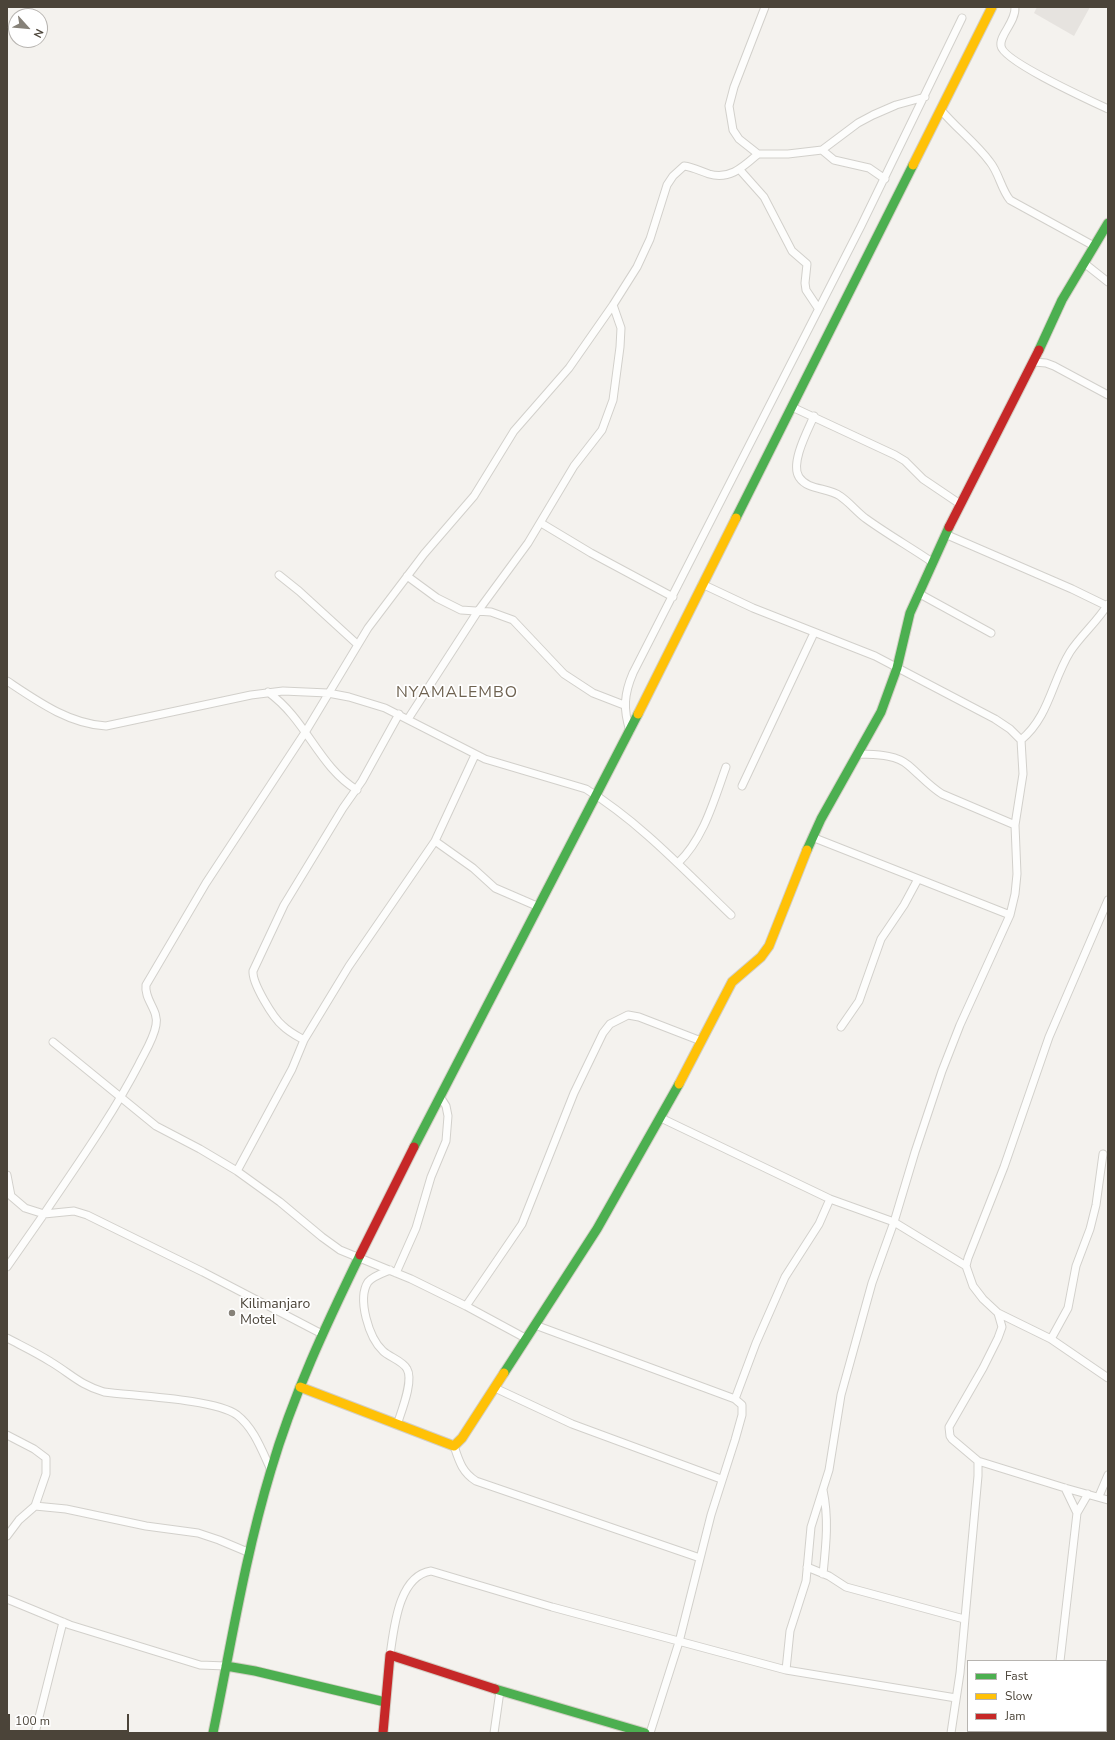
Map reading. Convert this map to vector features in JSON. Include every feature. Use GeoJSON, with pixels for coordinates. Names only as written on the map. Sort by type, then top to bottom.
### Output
{"type":"FeatureCollection","features":[{"type":"Feature","properties":{"kind":"street"},"geometry":{"type":"LineString","coordinates":[[765,7],[734,87],[729,106],[734,130],[739,138],[758,154],[788,154],[822,150],[873,115],[896,105],[925,97]]}},
{"type":"Feature","properties":{"kind":"street"},"geometry":{"type":"LineString","coordinates":[[213,1733],[250,1553],[271,1470],[300,1386],[322,1334],[357,1258],[597,796],[992,7]]}},
{"type":"Feature","properties":{"kind":"street"},"geometry":{"type":"LineString","coordinates":[[1015,7],[1014,20],[1001,41],[1004,54],[1024,66],[1108,109]]}},
{"type":"Feature","properties":{"kind":"street"},"geometry":{"type":"LineString","coordinates":[[630,730],[624,705],[628,685],[633,673],[885,179],[962,18]]}},
{"type":"Feature","properties":{"kind":"street"},"geometry":{"type":"LineString","coordinates":[[941,110],[992,163],[1005,193],[1010,200],[1094,246]]}},
{"type":"Feature","properties":{"kind":"street"},"geometry":{"type":"LineString","coordinates":[[822,150],[834,160],[869,168],[885,179]]}},
{"type":"Feature","properties":{"kind":"street"},"geometry":{"type":"LineString","coordinates":[[7,1266],[44,1214],[121,1098],[156,1027],[156,1015],[146,993],[148,979],[206,884],[306,731],[357,644],[407,576],[474,496],[514,431],[568,368],[613,305],[640,262],[650,238],[667,185],[680,169],[684,166],[709,174],[725,176],[740,170],[758,154]]}},
{"type":"Feature","properties":{"kind":"street"},"geometry":{"type":"LineString","coordinates":[[740,170],[764,197],[778,227],[792,251],[807,264],[805,282],[806,290],[818,308]]}},
{"type":"Feature","properties":{"kind":"street"},"geometry":{"type":"LineString","coordinates":[[454,1446],[462,1438],[536,1326],[597,1229],[661,1118],[732,982],[740,971],[755,964],[763,956],[769,946],[812,838],[832,797],[859,754],[881,712],[897,668],[905,630],[918,592],[945,534],[976,469],[1034,362],[1053,318],[1108,223]]}},
{"type":"Feature","properties":{"kind":"street"},"geometry":{"type":"LineString","coordinates":[[1084,264],[1108,282]]}},
{"type":"Feature","properties":{"kind":"street"},"geometry":{"type":"LineString","coordinates":[[408,719],[478,611],[512,566],[541,523],[574,466],[595,441],[608,416],[613,400],[621,336],[620,322],[613,305]]}},
{"type":"Feature","properties":{"kind":"street"},"geometry":{"type":"LineString","coordinates":[[1034,362],[1046,363],[1054,366],[1108,395]]}},
{"type":"Feature","properties":{"kind":"street"},"geometry":{"type":"LineString","coordinates":[[792,407],[895,455],[905,461],[923,479],[960,504]]}},
{"type":"Feature","properties":{"kind":"street"},"geometry":{"type":"LineString","coordinates":[[814,416],[798,456],[797,470],[799,478],[806,484],[841,496],[867,519],[932,562]]}},
{"type":"Feature","properties":{"kind":"street"},"geometry":{"type":"LineString","coordinates":[[541,523],[596,556],[673,597]]}},
{"type":"Feature","properties":{"kind":"street"},"geometry":{"type":"LineString","coordinates":[[945,534],[1107,605],[1071,651],[1062,666],[1037,725],[1021,740]]}},
{"type":"Feature","properties":{"kind":"street"},"geometry":{"type":"LineString","coordinates":[[279,575],[357,644]]}},
{"type":"Feature","properties":{"kind":"street"},"geometry":{"type":"LineString","coordinates":[[407,576],[436,598],[462,610],[491,612],[513,620],[549,659],[579,685],[624,705]]}},
{"type":"Feature","properties":{"kind":"street"},"geometry":{"type":"LineString","coordinates":[[702,584],[753,608],[875,656],[995,719],[1010,729],[1021,740],[1023,774],[1015,825],[1017,874],[1015,894],[1010,914],[960,1024],[942,1071],[894,1222],[876,1270],[841,1395],[829,1470],[811,1527],[803,1593],[790,1631],[786,1670]]}},
{"type":"Feature","properties":{"kind":"street"},"geometry":{"type":"LineString","coordinates":[[918,592],[991,633]]}},
{"type":"Feature","properties":{"kind":"street"},"geometry":{"type":"LineString","coordinates":[[742,786],[814,633]]}},
{"type":"Feature","properties":{"kind":"street"},"geometry":{"type":"LineString","coordinates":[[7,681],[61,715],[93,726],[106,726],[268,692],[283,691],[328,693],[370,703],[399,714],[475,755],[535,775],[577,786],[597,796],[640,829],[678,863],[731,915]]}},
{"type":"Feature","properties":{"kind":"street"},"geometry":{"type":"LineString","coordinates":[[268,692],[288,709],[306,731],[337,775],[357,790]]}},
{"type":"Feature","properties":{"kind":"street"},"geometry":{"type":"LineString","coordinates":[[304,1040],[283,1027],[277,1020],[253,980],[253,971],[274,924],[296,885],[343,808],[357,790],[399,714]]}},
{"type":"Feature","properties":{"kind":"street"},"geometry":{"type":"LineString","coordinates":[[859,754],[899,759],[908,764],[932,788],[942,794],[1015,825]]}},
{"type":"Feature","properties":{"kind":"street"},"geometry":{"type":"LineString","coordinates":[[237,1171],[289,1076],[304,1040],[349,966],[435,840],[475,755]]}},
{"type":"Feature","properties":{"kind":"street"},"geometry":{"type":"LineString","coordinates":[[678,863],[688,853],[699,835],[726,767]]}},
{"type":"Feature","properties":{"kind":"street"},"geometry":{"type":"LineString","coordinates":[[812,838],[1010,914]]}},
{"type":"Feature","properties":{"kind":"street"},"geometry":{"type":"LineString","coordinates":[[435,840],[474,868],[495,888],[539,907]]}},
{"type":"Feature","properties":{"kind":"street"},"geometry":{"type":"LineString","coordinates":[[841,1027],[859,1001],[881,939],[904,905],[918,879]]}},
{"type":"Feature","properties":{"kind":"street"},"geometry":{"type":"LineString","coordinates":[[966,1266],[1006,1161],[1049,1037],[1108,900]]}},
{"type":"Feature","properties":{"kind":"street"},"geometry":{"type":"LineString","coordinates":[[466,1306],[522,1224],[574,1093],[603,1033],[610,1024],[628,1015],[639,1017],[701,1041]]}},
{"type":"Feature","properties":{"kind":"street"},"geometry":{"type":"LineString","coordinates":[[53,1042],[156,1126],[200,1149],[237,1171],[280,1202],[330,1244],[357,1258],[393,1272],[466,1306],[527,1339]]}},
{"type":"Feature","properties":{"kind":"street"},"geometry":{"type":"LineString","coordinates":[[397,1425],[409,1382],[408,1370],[404,1364],[383,1351],[376,1343],[367,1322],[364,1307],[364,1293],[368,1282],[374,1277],[393,1272],[416,1228],[431,1177],[446,1140],[448,1116],[446,1106],[441,1098]]}},
{"type":"Feature","properties":{"kind":"street"},"geometry":{"type":"LineString","coordinates":[[661,1118],[830,1199],[894,1222],[966,1266],[973,1286],[983,1299],[998,1313],[1050,1339],[1108,1378]]}},
{"type":"Feature","properties":{"kind":"street"},"geometry":{"type":"LineString","coordinates":[[1050,1339],[1068,1308],[1076,1266],[1090,1229],[1096,1205],[1104,1154]]}},
{"type":"Feature","properties":{"kind":"street"},"geometry":{"type":"LineString","coordinates":[[7,1175],[11,1196],[25,1208],[44,1214],[74,1211],[87,1215],[203,1272],[322,1334]]}},
{"type":"Feature","properties":{"kind":"street"},"geometry":{"type":"LineString","coordinates":[[735,1399],[756,1343],[785,1277],[812,1236],[830,1199]]}},
{"type":"Feature","properties":{"kind":"street"},"geometry":{"type":"LineString","coordinates":[[998,1313],[1002,1327],[998,1338],[949,1427],[950,1436],[978,1461],[1065,1488],[1099,1496],[1108,1500]]}},
{"type":"Feature","properties":{"kind":"street"},"geometry":{"type":"LineString","coordinates":[[536,1326],[735,1399],[742,1405],[742,1415],[700,1558],[679,1642],[650,1733]]}},
{"type":"Feature","properties":{"kind":"street"},"geometry":{"type":"LineString","coordinates":[[7,1338],[52,1362],[81,1384],[91,1389],[104,1392],[211,1405],[231,1412],[247,1426],[271,1470]]}},
{"type":"Feature","properties":{"kind":"street"},"geometry":{"type":"LineString","coordinates":[[300,1386],[454,1446]]}},
{"type":"Feature","properties":{"kind":"street"},"geometry":{"type":"LineString","coordinates":[[495,1388],[572,1424],[722,1479]]}},
{"type":"Feature","properties":{"kind":"street"},"geometry":{"type":"LineString","coordinates":[[7,1435],[34,1449],[46,1458],[46,1474],[35,1506],[19,1520],[7,1536]]}},
{"type":"Feature","properties":{"kind":"street"},"geometry":{"type":"LineString","coordinates":[[454,1446],[460,1466],[466,1474],[476,1481],[700,1558]]}},
{"type":"Feature","properties":{"kind":"street"},"geometry":{"type":"LineString","coordinates":[[951,1733],[960,1673],[964,1619],[978,1494],[978,1461]]}},
{"type":"Feature","properties":{"kind":"street"},"geometry":{"type":"LineString","coordinates":[[1099,1496],[1108,1475]]}},
{"type":"Feature","properties":{"kind":"street"},"geometry":{"type":"LineString","coordinates":[[823,1488],[828,1528],[823,1574]]}},
{"type":"Feature","properties":{"kind":"street"},"geometry":{"type":"LineString","coordinates":[[1065,1488],[1077,1513]]}},
{"type":"Feature","properties":{"kind":"street"},"geometry":{"type":"LineString","coordinates":[[1060,1660],[1077,1513],[1088,1494]]}},
{"type":"Feature","properties":{"kind":"street"},"geometry":{"type":"LineString","coordinates":[[35,1506],[66,1509],[146,1526],[198,1533],[250,1553]]}},
{"type":"Feature","properties":{"kind":"street"},"geometry":{"type":"LineString","coordinates":[[807,1567],[829,1576],[846,1587],[964,1619]]}},
{"type":"Feature","properties":{"kind":"street"},"geometry":{"type":"LineString","coordinates":[[383,1733],[384,1702],[396,1620],[405,1591],[418,1575],[431,1571],[478,1586],[786,1670],[956,1698]]}},
{"type":"Feature","properties":{"kind":"street"},"geometry":{"type":"LineString","coordinates":[[7,1599],[63,1622],[200,1665],[226,1666],[255,1671],[384,1702]]}},
{"type":"Feature","properties":{"kind":"street"},"geometry":{"type":"LineString","coordinates":[[35,1733],[63,1622]]}},
{"type":"Feature","properties":{"kind":"street"},"geometry":{"type":"LineString","coordinates":[[390,1655],[500,1691],[645,1733]]}},
{"type":"Feature","properties":{"kind":"street"},"geometry":{"type":"LineString","coordinates":[[960,1673],[967,1674]]}},
{"type":"Feature","properties":{"kind":"street"},"geometry":{"type":"LineString","coordinates":[[494,1733],[500,1691]]}},
{"type":"Feature","properties":{"kind":"shaded area"},"geometry":{"type":"Polygon","coordinates":[[[1037,7],[1090,7],[1074,36],[1034,13],[1037,7]]]}},
{"type":"Feature","properties":{"kind":"traffic: fast"},"geometry":{"type":"LineString","coordinates":[[736,518],[913,165]]}},
{"type":"Feature","properties":{"kind":"traffic: fast"},"geometry":{"type":"LineString","coordinates":[[1039,350],[1062,300],[1108,223]]}},
{"type":"Feature","properties":{"kind":"traffic: fast"},"geometry":{"type":"LineString","coordinates":[[807,850],[821,819],[881,712],[897,668],[910,613],[949,527]]}},
{"type":"Feature","properties":{"kind":"traffic: fast"},"geometry":{"type":"LineString","coordinates":[[414,1147],[638,714]]}},
{"type":"Feature","properties":{"kind":"traffic: fast"},"geometry":{"type":"LineString","coordinates":[[504,1373],[597,1229],[679,1084]]}},
{"type":"Feature","properties":{"kind":"traffic: fast"},"geometry":{"type":"LineString","coordinates":[[213,1733],[246,1568],[271,1470],[300,1387],[360,1255]]}},
{"type":"Feature","properties":{"kind":"traffic: fast"},"geometry":{"type":"LineString","coordinates":[[226,1666],[255,1671],[385,1702]]}},
{"type":"Feature","properties":{"kind":"traffic: fast"},"geometry":{"type":"LineString","coordinates":[[495,1689],[645,1733]]}},
{"type":"Feature","properties":{"kind":"traffic: slow"},"geometry":{"type":"LineString","coordinates":[[913,165],[992,7]]}},
{"type":"Feature","properties":{"kind":"traffic: slow"},"geometry":{"type":"LineString","coordinates":[[638,714],[736,518]]}},
{"type":"Feature","properties":{"kind":"traffic: slow"},"geometry":{"type":"LineString","coordinates":[[679,1084],[732,982],[761,957],[769,946],[807,850]]}},
{"type":"Feature","properties":{"kind":"traffic: slow"},"geometry":{"type":"LineString","coordinates":[[300,1387],[454,1446],[462,1438],[504,1373]]}},
{"type":"Feature","properties":{"kind":"traffic: jam"},"geometry":{"type":"LineString","coordinates":[[949,527],[1039,350]]}},
{"type":"Feature","properties":{"kind":"traffic: jam"},"geometry":{"type":"LineString","coordinates":[[360,1255],[414,1147]]}},
{"type":"Feature","properties":{"kind":"traffic: jam"},"geometry":{"type":"LineString","coordinates":[[383,1733],[390,1655],[495,1689]]}},
{"type":"Feature","properties":{"kind":"place","name":"Kilimanjaro Motel"},"geometry":{"type":"Point","coordinates":[232,1313]}},
{"type":"Feature","properties":{"kind":"district","name":"NYAMALEMBO"},"geometry":{"type":"Point","coordinates":[457,693]}}]}
